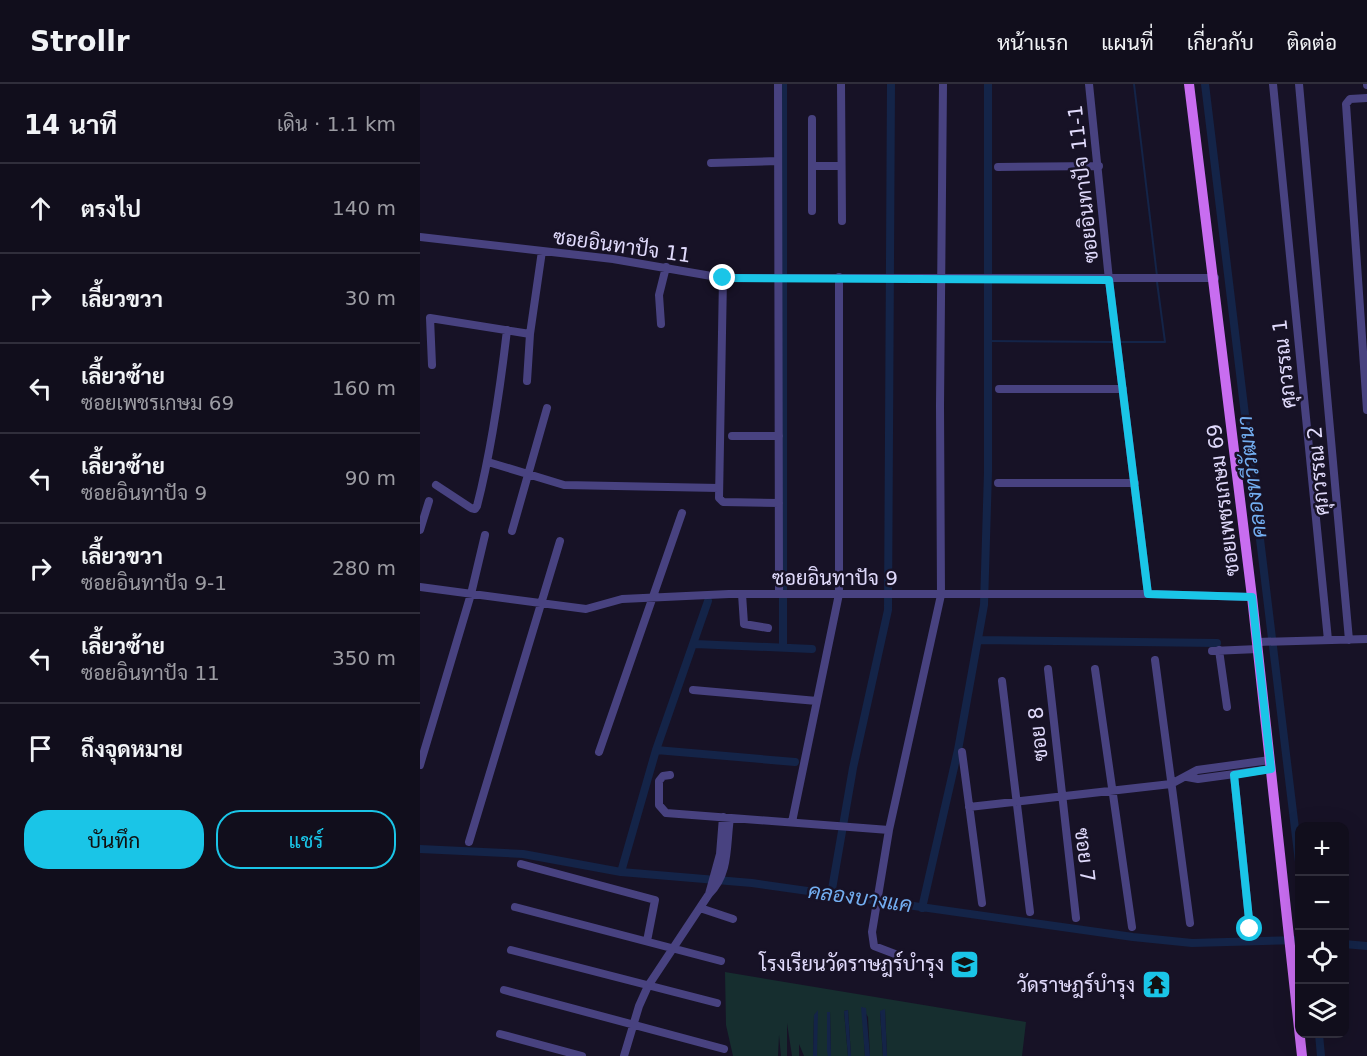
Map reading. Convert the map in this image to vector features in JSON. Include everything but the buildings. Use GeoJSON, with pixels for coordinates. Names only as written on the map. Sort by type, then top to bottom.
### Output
{"type":"FeatureCollection","features":[{"type":"Feature","properties":{"kind":"main road","name":"ซอยเพชรเกษม 69"},"geometry":{"type":"LineString","coordinates":[[1190,84],[1259,644],[1302,1056]]}},
{"type":"Feature","properties":{"kind":"street"},"geometry":{"type":"LineString","coordinates":[[778,84],[781,278],[780,594]]}},
{"type":"Feature","properties":{"kind":"street"},"geometry":{"type":"LineString","coordinates":[[841,84],[842,220]]}},
{"type":"Feature","properties":{"kind":"street"},"geometry":{"type":"LineString","coordinates":[[895,954],[874,946],[872,932],[875,905],[889,830],[941,595],[943,84]]}},
{"type":"Feature","properties":{"kind":"street","name":"ซอยอินทาปัจ 11-1"},"geometry":{"type":"LineString","coordinates":[[1089,84],[1109,280],[1148,594]]}},
{"type":"Feature","properties":{"kind":"street","name":"ศุภวรรณ 1"},"geometry":{"type":"LineString","coordinates":[[1273,84],[1328,640]]}},
{"type":"Feature","properties":{"kind":"street","name":"ศุภวรรณ 2"},"geometry":{"type":"LineString","coordinates":[[1299,84],[1349,640]]}},
{"type":"Feature","properties":{"kind":"street"},"geometry":{"type":"LineString","coordinates":[[1367,98],[1350,99],[1346,104],[1367,410]]}},
{"type":"Feature","properties":{"kind":"street"},"geometry":{"type":"LineString","coordinates":[[812,119],[812,211]]}},
{"type":"Feature","properties":{"kind":"street"},"geometry":{"type":"LineString","coordinates":[[711,163],[778,161]]}},
{"type":"Feature","properties":{"kind":"street"},"geometry":{"type":"LineString","coordinates":[[812,166],[841,166]]}},
{"type":"Feature","properties":{"kind":"street"},"geometry":{"type":"LineString","coordinates":[[998,167],[1099,166]]}},
{"type":"Feature","properties":{"kind":"street","name":"ซอยอินทาปัจ 11"},"geometry":{"type":"LineString","coordinates":[[420,237],[666,267],[723,278],[1164,280],[1215,278]]}},
{"type":"Feature","properties":{"kind":"street"},"geometry":{"type":"LineString","coordinates":[[527,381],[530,334],[542,251]]}},
{"type":"Feature","properties":{"kind":"street"},"geometry":{"type":"LineString","coordinates":[[661,324],[659,295],[666,267]]}},
{"type":"Feature","properties":{"kind":"street"},"geometry":{"type":"LineString","coordinates":[[792,822],[839,594],[839,277]]}},
{"type":"Feature","properties":{"kind":"street"},"geometry":{"type":"LineString","coordinates":[[723,278],[718,488],[720,501],[779,503]]}},
{"type":"Feature","properties":{"kind":"street"},"geometry":{"type":"LineString","coordinates":[[432,365],[430,318],[530,334]]}},
{"type":"Feature","properties":{"kind":"street"},"geometry":{"type":"LineString","coordinates":[[436,485],[475,509],[488,462],[507,330]]}},
{"type":"Feature","properties":{"kind":"street"},"geometry":{"type":"LineString","coordinates":[[999,389],[1123,389]]}},
{"type":"Feature","properties":{"kind":"street"},"geometry":{"type":"LineString","coordinates":[[512,531],[547,408]]}},
{"type":"Feature","properties":{"kind":"street"},"geometry":{"type":"LineString","coordinates":[[732,436],[779,436]]}},
{"type":"Feature","properties":{"kind":"street"},"geometry":{"type":"LineString","coordinates":[[488,462],[564,485],[718,488]]}},
{"type":"Feature","properties":{"kind":"street"},"geometry":{"type":"LineString","coordinates":[[998,483],[1135,483]]}},
{"type":"Feature","properties":{"kind":"street"},"geometry":{"type":"LineString","coordinates":[[420,530],[429,501]]}},
{"type":"Feature","properties":{"kind":"street"},"geometry":{"type":"LineString","coordinates":[[599,752],[682,513]]}},
{"type":"Feature","properties":{"kind":"street"},"geometry":{"type":"LineString","coordinates":[[420,765],[471,594],[485,535]]}},
{"type":"Feature","properties":{"kind":"street"},"geometry":{"type":"LineString","coordinates":[[469,842],[560,541]]}},
{"type":"Feature","properties":{"kind":"street","name":"ซอยอินทาปัจ 9"},"geometry":{"type":"LineString","coordinates":[[420,587],[586,609],[622,599],[742,594],[1148,594],[1252,597]]}},
{"type":"Feature","properties":{"kind":"street"},"geometry":{"type":"LineString","coordinates":[[742,594],[744,624],[768,628]]}},
{"type":"Feature","properties":{"kind":"street"},"geometry":{"type":"LineString","coordinates":[[1227,707],[1216,650],[1277,641],[1367,639]]}},
{"type":"Feature","properties":{"kind":"street"},"geometry":{"type":"LineString","coordinates":[[1155,660],[1190,923]]}},
{"type":"Feature","properties":{"kind":"street","name":"ซอย 8"},"geometry":{"type":"LineString","coordinates":[[1048,669],[1060,797]]}},
{"type":"Feature","properties":{"kind":"street"},"geometry":{"type":"LineString","coordinates":[[1095,669],[1132,927]]}},
{"type":"Feature","properties":{"kind":"street"},"geometry":{"type":"LineString","coordinates":[[1002,681],[1030,912]]}},
{"type":"Feature","properties":{"kind":"street"},"geometry":{"type":"LineString","coordinates":[[693,690],[817,701]]}},
{"type":"Feature","properties":{"kind":"street"},"geometry":{"type":"LineString","coordinates":[[962,752],[982,903]]}},
{"type":"Feature","properties":{"kind":"street"},"geometry":{"type":"LineString","coordinates":[[1186,777],[1197,779],[1234,775],[1271,765]]}},
{"type":"Feature","properties":{"kind":"street"},"geometry":{"type":"LineString","coordinates":[[969,807],[1171,784],[1197,770],[1271,765]]}},
{"type":"Feature","properties":{"kind":"street"},"geometry":{"type":"LineString","coordinates":[[670,775],[663,776],[659,781],[659,805],[662,811],[889,830]]}},
{"type":"Feature","properties":{"kind":"street"},"geometry":{"type":"LineString","coordinates":[[1234,775],[1250,929]]}},
{"type":"Feature","properties":{"kind":"street","name":"ซอย 7"},"geometry":{"type":"LineString","coordinates":[[1060,797],[1076,918]]}},
{"type":"Feature","properties":{"kind":"street"},"geometry":{"type":"LineString","coordinates":[[624,1056],[632,1026],[648,986],[714,884],[723,854],[726,817]]}},
{"type":"Feature","properties":{"kind":"street"},"geometry":{"type":"LineString","coordinates":[[521,864],[655,900],[647,941]]}},
{"type":"Feature","properties":{"kind":"street"},"geometry":{"type":"LineString","coordinates":[[515,907],[721,960]]}},
{"type":"Feature","properties":{"kind":"street"},"geometry":{"type":"LineString","coordinates":[[700,908],[733,920]]}},
{"type":"Feature","properties":{"kind":"street"},"geometry":{"type":"LineString","coordinates":[[511,950],[717,1003]]}},
{"type":"Feature","properties":{"kind":"street"},"geometry":{"type":"LineString","coordinates":[[504,990],[724,1049]]}},
{"type":"Feature","properties":{"kind":"street"},"geometry":{"type":"LineString","coordinates":[[500,1034],[582,1056]]}},
{"type":"Feature","properties":{"kind":"green space"},"geometry":{"type":"Polygon","coordinates":[[[725,972],[1026,1022],[1022,1056],[887,1056],[885,1010],[880,1012],[883,1056],[870,1056],[868,1017],[862,1007],[865,1056],[851,1056],[848,1010],[844,1011],[848,1056],[831,1056],[830,1012],[828,1012],[828,1056],[817,1056],[817,1012],[814,1016],[813,1056],[804,1056],[799,1044],[799,1056],[792,1056],[787,1023],[787,1056],[781,1056],[779,1035],[778,1056],[733,1056],[726,1025],[725,972]]]}},
{"type":"Feature","properties":{"kind":"water"},"geometry":{"type":"Polygon","coordinates":[[[861,1007],[866,1008],[870,1056],[865,1056],[861,1007]]]}},
{"type":"Feature","properties":{"kind":"water"},"geometry":{"type":"Polygon","coordinates":[[[885,1009],[887,1056],[883,1056],[880,1011],[885,1009]]]}},
{"type":"Feature","properties":{"kind":"water"},"geometry":{"type":"Polygon","coordinates":[[[818,1010],[817,1056],[813,1056],[814,1015],[818,1010]]]}},
{"type":"Feature","properties":{"kind":"water"},"geometry":{"type":"Polygon","coordinates":[[[848,1010],[851,1056],[848,1056],[844,1011],[848,1010]]]}},
{"type":"Feature","properties":{"kind":"water"},"geometry":{"type":"Polygon","coordinates":[[[827,1012],[830,1012],[831,1056],[828,1056],[827,1051],[827,1012]]]}},
{"type":"Feature","properties":{"kind":"waterway"},"geometry":{"type":"LineString","coordinates":[[783,84],[783,647]]}},
{"type":"Feature","properties":{"kind":"waterway"},"geometry":{"type":"LineString","coordinates":[[831,895],[853,768],[888,610],[891,84]]}},
{"type":"Feature","properties":{"kind":"waterway"},"geometry":{"type":"LineString","coordinates":[[922,908],[958,750],[984,605],[988,472],[988,84]]}},
{"type":"Feature","properties":{"kind":"waterway"},"geometry":{"type":"LineString","coordinates":[[1134,84],[1157,276]]}},
{"type":"Feature","properties":{"kind":"waterway","name":"คลองทวีวัฒนา"},"geometry":{"type":"LineString","coordinates":[[1205,84],[1295,829]]}},
{"type":"Feature","properties":{"kind":"waterway"},"geometry":{"type":"LineString","coordinates":[[1120,342],[1165,342],[1157,282]]}},
{"type":"Feature","properties":{"kind":"waterway"},"geometry":{"type":"LineString","coordinates":[[988,341],[1114,342]]}},
{"type":"Feature","properties":{"kind":"waterway"},"geometry":{"type":"LineString","coordinates":[[621,872],[656,750],[708,601]]}},
{"type":"Feature","properties":{"kind":"waterway"},"geometry":{"type":"LineString","coordinates":[[978,640],[1217,643]]}},
{"type":"Feature","properties":{"kind":"waterway"},"geometry":{"type":"LineString","coordinates":[[695,644],[812,649]]}},
{"type":"Feature","properties":{"kind":"waterway"},"geometry":{"type":"LineString","coordinates":[[656,750],[795,762]]}},
{"type":"Feature","properties":{"kind":"waterway","name":"คลองบางแค"},"geometry":{"type":"LineString","coordinates":[[420,849],[523,854],[621,872],[752,883],[1133,937],[1192,943],[1295,940]]}},
{"type":"Feature","properties":{"kind":"waterway","name":"คลองบางแค"},"geometry":{"type":"LineString","coordinates":[[1349,944],[1367,946]]}},
{"type":"Feature","properties":{"kind":"waterway","name":"คลองทวีวัฒนา"},"geometry":{"type":"LineString","coordinates":[[1319,1038],[1321,1056]]}},
{"type":"Feature","properties":{"kind":"place","name":"โรงเรียนวัดราษฎร์บำรุง"},"geometry":{"type":"Point","coordinates":[965,964]}},
{"type":"Feature","properties":{"kind":"place","name":"วัดราษฎร์บำรุง"},"geometry":{"type":"Point","coordinates":[1156,985]}},
{"type":"Feature","properties":{"kind":"route"},"geometry":{"type":"LineString","coordinates":[[723,278],[1109,280],[1148,594],[1252,597],[1271,769],[1234,775],[1250,929]]}}]}
